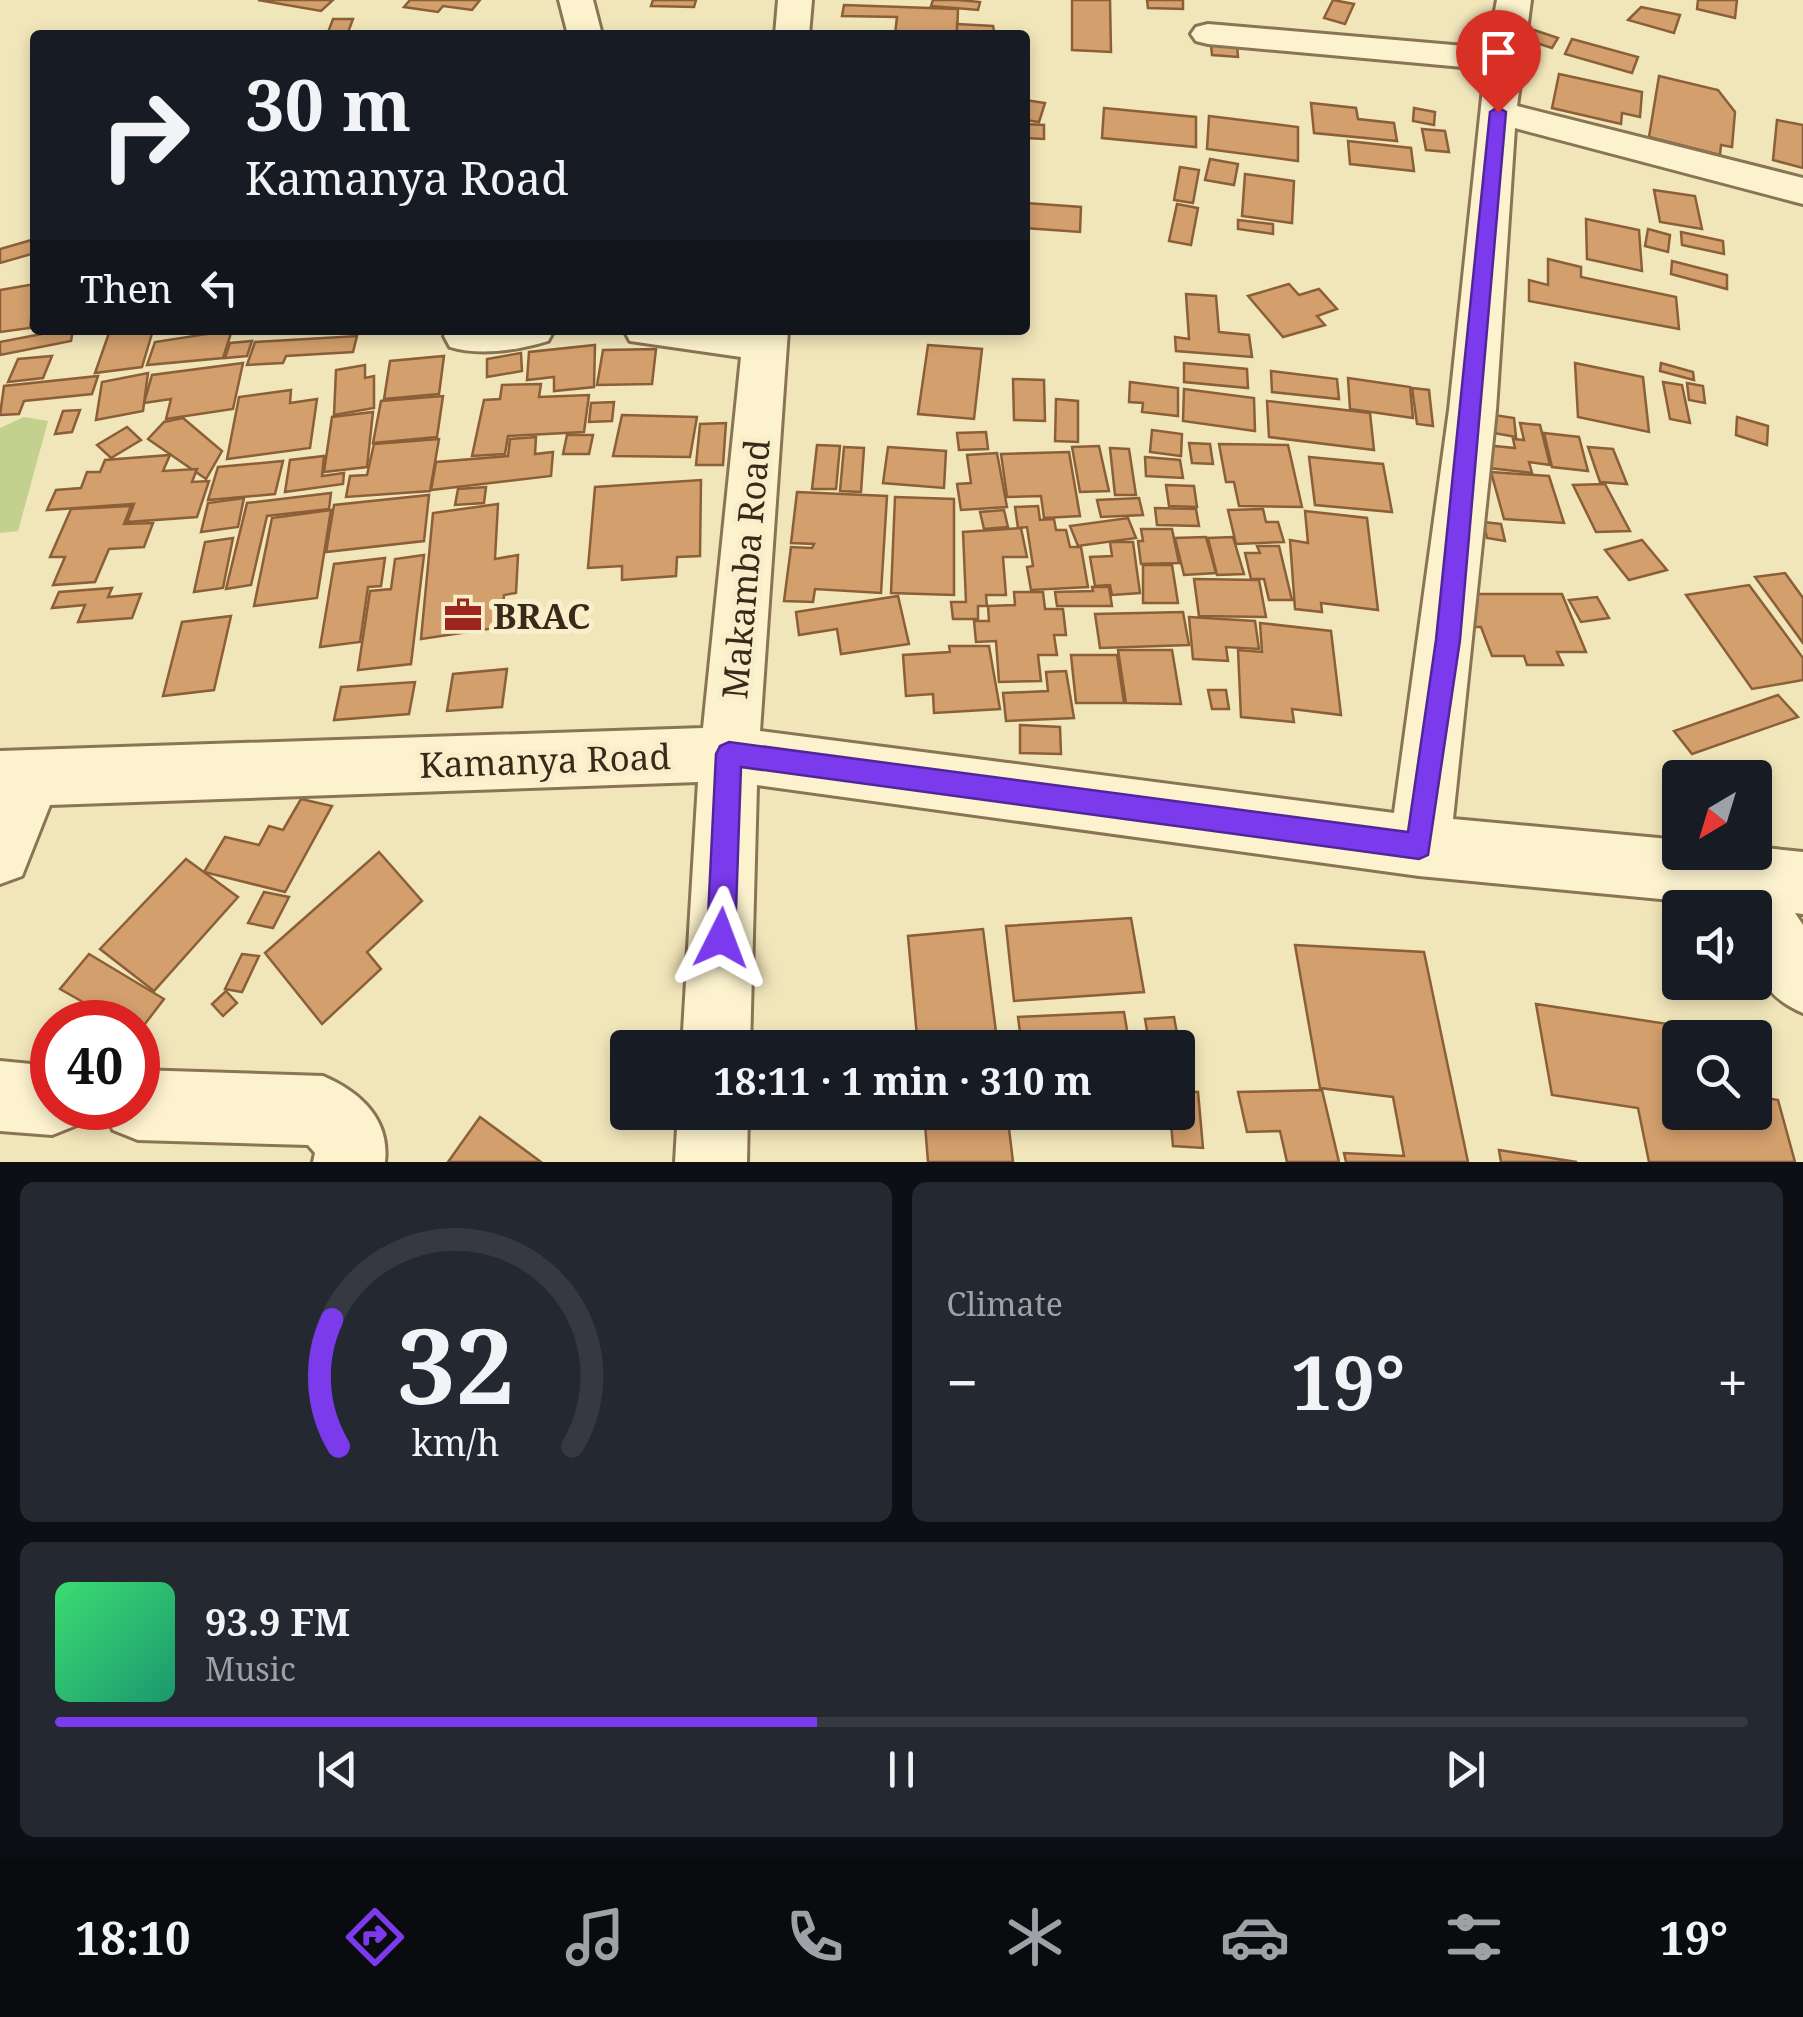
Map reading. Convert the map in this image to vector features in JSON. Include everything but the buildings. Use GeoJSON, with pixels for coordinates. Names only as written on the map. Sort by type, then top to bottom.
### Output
{"type":"FeatureCollection","features":[{"type":"Feature","properties":{"kind":"street"},"geometry":{"type":"LineString","coordinates":[[576,0],[584,30]]}},
{"type":"Feature","properties":{"kind":"street"},"geometry":{"type":"LineString","coordinates":[[793,30],[796,0]]}},
{"type":"Feature","properties":{"kind":"street"},"geometry":{"type":"LineString","coordinates":[[1419,846],[1448,640],[1502,60],[1514,0]]}},
{"type":"Feature","properties":{"kind":"street"},"geometry":{"type":"LineString","coordinates":[[1208,34],[1502,60]]}},
{"type":"Feature","properties":{"kind":"street"},"geometry":{"type":"LineString","coordinates":[[1498,112],[1803,191]]}},
{"type":"Feature","properties":{"kind":"street"},"geometry":{"type":"LineString","coordinates":[[466,336],[477,335]]}},
{"type":"Feature","properties":{"kind":"street"},"geometry":{"type":"LineString","coordinates":[[732,335],[766,337]]}},
{"type":"Feature","properties":{"kind":"street","name":"Makamba Road"},"geometry":{"type":"LineString","coordinates":[[717,1030],[729,754],[766,337]]}},
{"type":"Feature","properties":{"kind":"street","name":"Kamanya Road"},"geometry":{"type":"LineString","coordinates":[[16,778],[729,754],[1419,846],[1695,890]]}},
{"type":"Feature","properties":{"kind":"street"},"geometry":{"type":"LineString","coordinates":[[0,854],[16,778]]}},
{"type":"Feature","properties":{"kind":"street","name":"Kamanya Road"},"geometry":{"type":"LineString","coordinates":[[1772,891],[1803,883]]}},
{"type":"Feature","properties":{"kind":"street"},"geometry":{"type":"LineString","coordinates":[[1772,936],[1803,980]]}},
{"type":"Feature","properties":{"kind":"street"},"geometry":{"type":"LineString","coordinates":[[0,1096],[30,1098]]}},
{"type":"Feature","properties":{"kind":"street"},"geometry":{"type":"LineString","coordinates":[[160,1106],[323,1112],[352,1141],[350,1162]]}},
{"type":"Feature","properties":{"kind":"street"},"geometry":{"type":"LineString","coordinates":[[711,1162],[712,1130]]}},
{"type":"Feature","properties":{"kind":"green space"},"geometry":{"type":"Polygon","coordinates":[[[24,417],[48,421],[18,531],[0,533],[0,428],[24,417]]]}},
{"type":"Feature","properties":{"kind":"place","name":"BRAC"},"geometry":{"type":"Point","coordinates":[463,615]}},
{"type":"Feature","properties":{"kind":"route"},"geometry":{"type":"LineString","coordinates":[[721,938],[729,754],[1419,846],[1448,640],[1498,112]]}}]}
